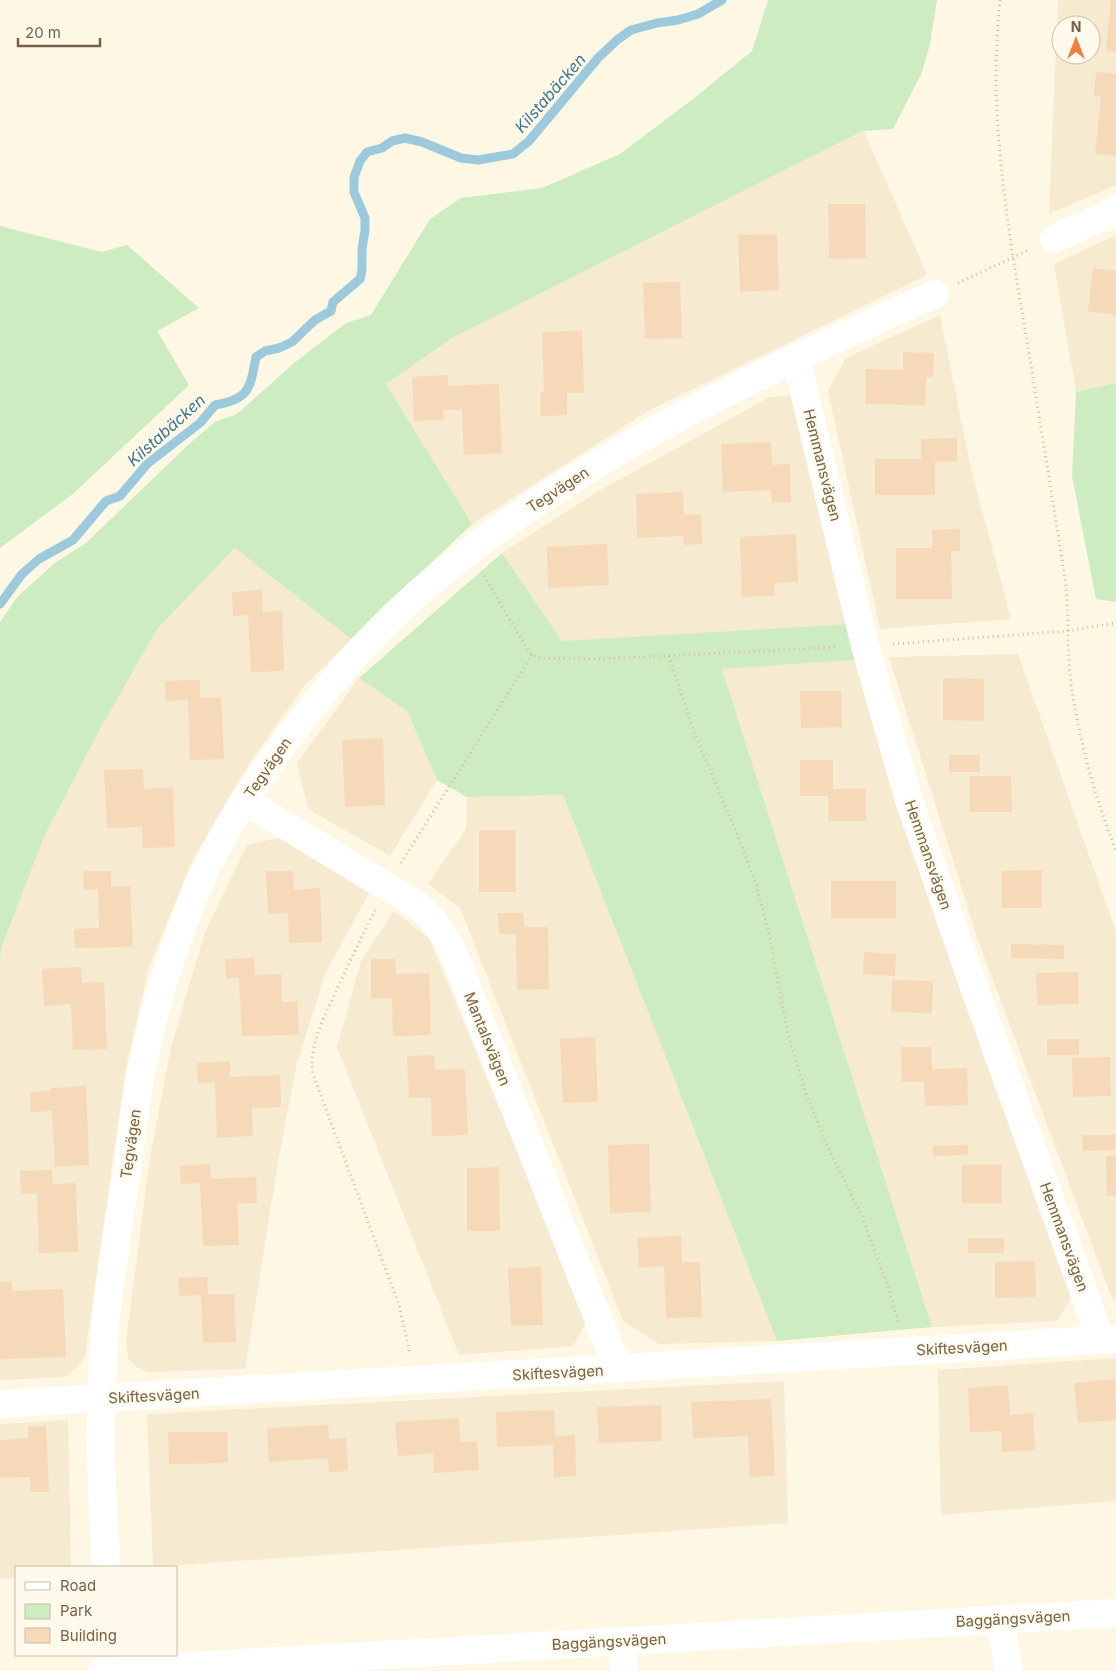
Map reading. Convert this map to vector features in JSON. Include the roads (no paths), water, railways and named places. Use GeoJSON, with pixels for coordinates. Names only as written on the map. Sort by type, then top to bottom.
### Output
{"type":"FeatureCollection","features":[{"type":"Feature","properties":{"kind":"street"},"geometry":{"type":"LineString","coordinates":[[1054,239],[1116,210]]}},
{"type":"Feature","properties":{"kind":"street","name":"Tegvägen"},"geometry":{"type":"LineString","coordinates":[[106,1566],[102,1481],[102,1399],[108,1296],[142,1071],[153,1018],[169,963],[197,890],[227,829],[267,766],[319,696],[371,639],[435,579],[498,529],[599,463],[705,404],[836,338],[935,294]]}},
{"type":"Feature","properties":{"kind":"street","name":"Hemmansvägen"},"geometry":{"type":"LineString","coordinates":[[796,358],[865,646],[893,745],[937,884],[1109,1340]]}},
{"type":"Feature","properties":{"kind":"street","name":"Mantalsvägen"},"geometry":{"type":"LineString","coordinates":[[245,801],[388,887],[428,914],[440,928],[452,949],[618,1369]]}},
{"type":"Feature","properties":{"kind":"street","name":"Skiftesvägen"},"geometry":{"type":"LineString","coordinates":[[0,1404],[1109,1340]]}},
{"type":"Feature","properties":{"kind":"street","name":"Baggängsvägen"},"geometry":{"type":"LineString","coordinates":[[102,1671],[1116,1613]]}},
{"type":"Feature","properties":{"kind":"street"},"geometry":{"type":"LineString","coordinates":[[1000,1619],[1009,1671]]}},
{"type":"Feature","properties":{"kind":"street"},"geometry":{"type":"LineString","coordinates":[[622,1641],[624,1671]]}},
{"type":"Feature","properties":{"kind":"street"},"geometry":{"type":"LineString","coordinates":[[110,1656],[111,1670]]}},
{"type":"Feature","properties":{"kind":"waterway","name":"Kilstabäcken"},"geometry":{"type":"LineString","coordinates":[[0,604],[22,574],[39,559],[73,540],[106,501],[120,496],[147,464],[200,423],[215,405],[242,395],[250,384],[256,357],[265,351],[279,348],[292,342],[315,320],[331,311],[333,302],[360,279],[365,218],[354,192],[354,177],[360,161],[367,152],[382,148],[392,141],[405,138],[422,142],[461,158],[478,160],[513,154],[529,141],[598,58],[617,40],[631,30],[698,14],[722,0]]}}]}
